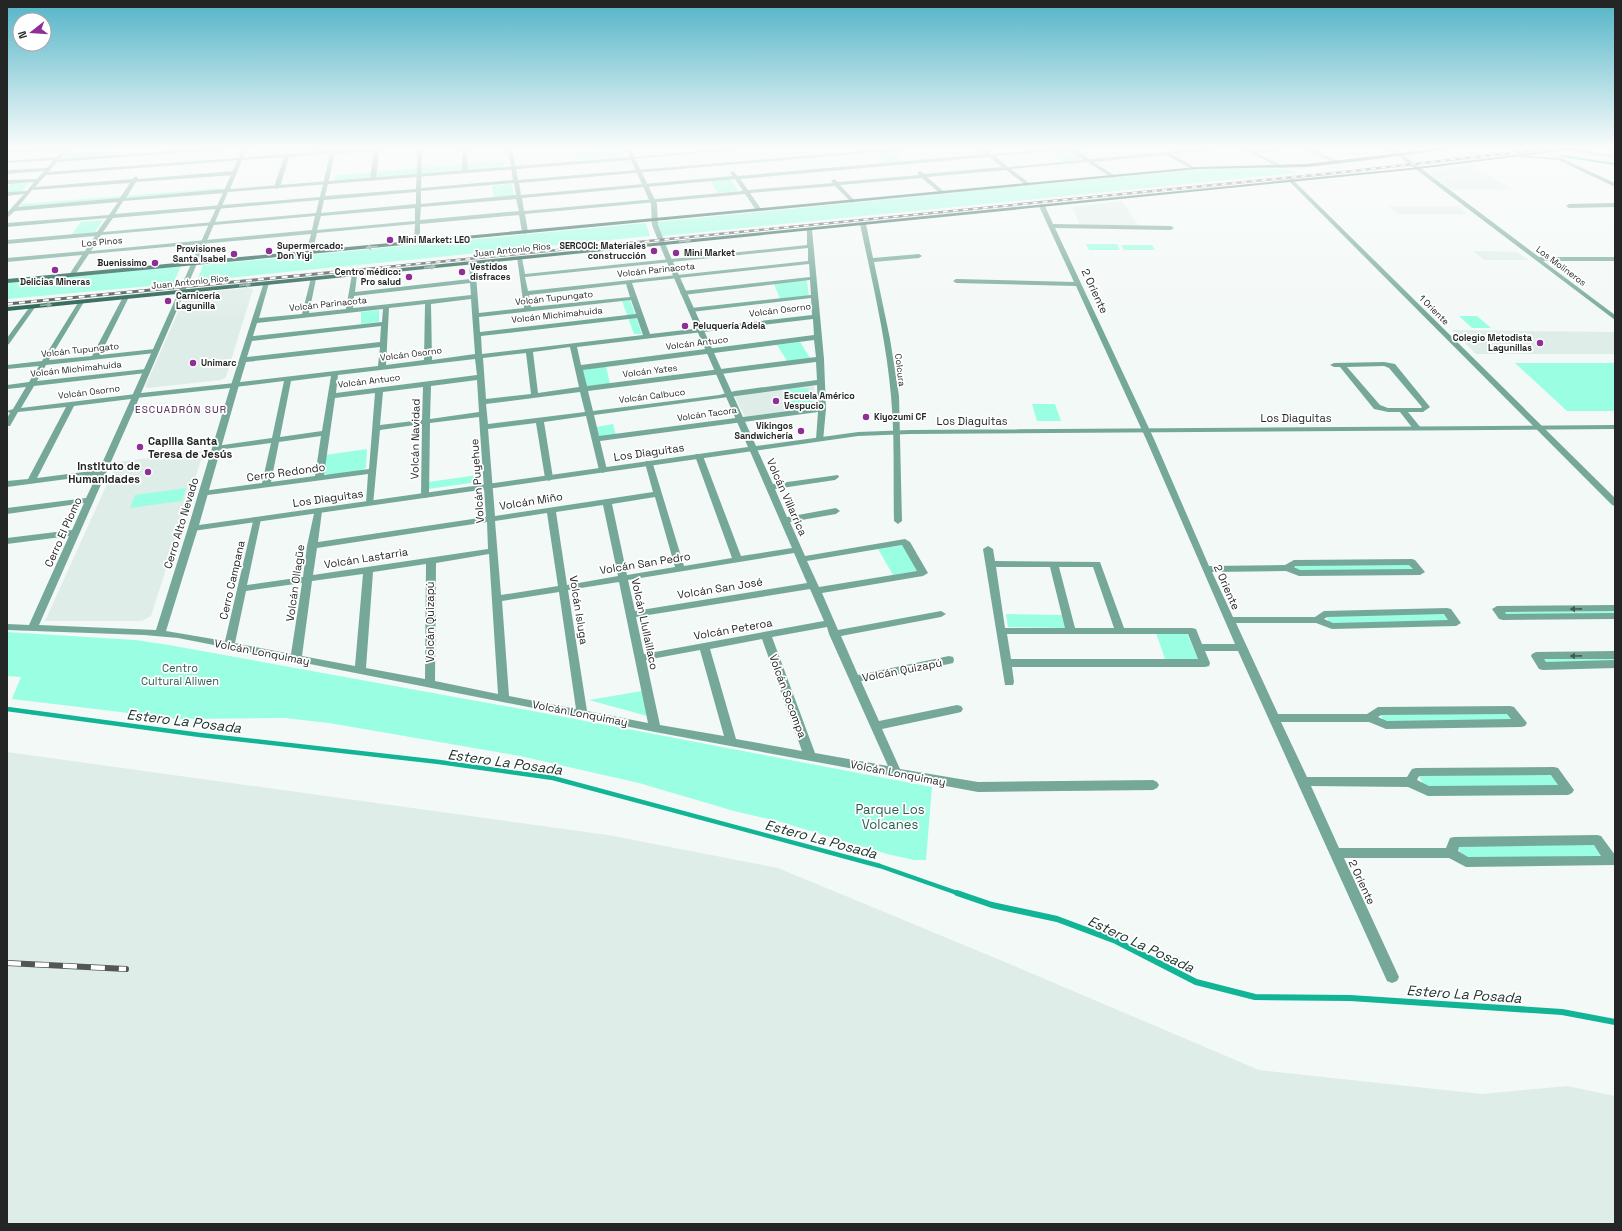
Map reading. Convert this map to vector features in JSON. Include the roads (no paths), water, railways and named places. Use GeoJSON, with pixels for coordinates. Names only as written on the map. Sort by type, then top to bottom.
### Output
{"type":"FeatureCollection","features":[{"type":"Feature","properties":{"kind":"main road"},"geometry":{"type":"LineString","coordinates":[[7,281],[801,205]]}},
{"type":"Feature","properties":{"kind":"main road","name":"Juan Antonio Ríos"},"geometry":{"type":"LineString","coordinates":[[7,309],[1048,205]]}},
{"type":"Feature","properties":{"kind":"street"},"geometry":{"type":"LineString","coordinates":[[7,206],[39,205]]}},
{"type":"Feature","properties":{"kind":"street"},"geometry":{"type":"LineString","coordinates":[[72,275],[117,205]]}},
{"type":"Feature","properties":{"kind":"street"},"geometry":{"type":"LineString","coordinates":[[7,225],[238,205]]}},
{"type":"Feature","properties":{"kind":"street"},"geometry":{"type":"LineString","coordinates":[[309,253],[320,205]]}},
{"type":"Feature","properties":{"kind":"street"},"geometry":{"type":"LineString","coordinates":[[7,242],[424,205]]}},
{"type":"Feature","properties":{"kind":"street"},"geometry":{"type":"LineString","coordinates":[[520,205],[525,232]]}},
{"type":"Feature","properties":{"kind":"street","name":"Los Pinos"},"geometry":{"type":"LineString","coordinates":[[7,260],[598,205]]}},
{"type":"Feature","properties":{"kind":"street","name":"Volcán Villarrica"},"geometry":{"type":"LineString","coordinates":[[655,205],[656,209],[654,220],[669,261],[896,772]]}},
{"type":"Feature","properties":{"kind":"street"},"geometry":{"type":"LineString","coordinates":[[755,205],[758,210]]}},
{"type":"Feature","properties":{"kind":"street","name":"1 Oriente"},"geometry":{"type":"LineString","coordinates":[[1317,205],[1615,502]]}},
{"type":"Feature","properties":{"kind":"street","name":"Los Molineros"},"geometry":{"type":"LineString","coordinates":[[1466,205],[1615,318]]}},
{"type":"Feature","properties":{"kind":"street"},"geometry":{"type":"LineString","coordinates":[[417,242],[418,206]]}},
{"type":"Feature","properties":{"kind":"street","name":"2 Oriente"},"geometry":{"type":"LineString","coordinates":[[1042,206],[1053,226],[1146,430],[1206,569],[1392,977]]}},
{"type":"Feature","properties":{"kind":"street"},"geometry":{"type":"LineString","coordinates":[[1569,206],[1615,206]]}},
{"type":"Feature","properties":{"kind":"street"},"geometry":{"type":"LineString","coordinates":[[7,216],[16,207]]}},
{"type":"Feature","properties":{"kind":"street","name":"Cerro El Plomo"},"geometry":{"type":"LineString","coordinates":[[33,628],[218,207]]}},
{"type":"Feature","properties":{"kind":"street","name":"Colcura"},"geometry":{"type":"LineString","coordinates":[[863,224],[872,260],[893,380],[898,521]]}},
{"type":"Feature","properties":{"kind":"street"},"geometry":{"type":"LineString","coordinates":[[1053,226],[1170,228]]}},
{"type":"Feature","properties":{"kind":"street"},"geometry":{"type":"LineString","coordinates":[[809,229],[820,359],[822,409],[820,439]]}},
{"type":"Feature","properties":{"kind":"street"},"geometry":{"type":"LineString","coordinates":[[522,276],[811,246]]}},
{"type":"Feature","properties":{"kind":"street"},"geometry":{"type":"LineString","coordinates":[[872,260],[919,256]]}},
{"type":"Feature","properties":{"kind":"street"},"geometry":{"type":"LineString","coordinates":[[519,258],[528,310]]}},
{"type":"Feature","properties":{"kind":"street"},"geometry":{"type":"LineString","coordinates":[[1537,259],[1615,259]]}},
{"type":"Feature","properties":{"kind":"street","name":"Volcán Parinacota"},"geometry":{"type":"LineString","coordinates":[[525,293],[812,262]]}},
{"type":"Feature","properties":{"kind":"street","name":"Volcán Puyehue"},"geometry":{"type":"LineString","coordinates":[[472,263],[504,698]]}},
{"type":"Feature","properties":{"kind":"street"},"geometry":{"type":"LineString","coordinates":[[349,310],[354,274]]}},
{"type":"Feature","properties":{"kind":"street"},"geometry":{"type":"LineString","coordinates":[[305,315],[313,278]]}},
{"type":"Feature","properties":{"kind":"street"},"geometry":{"type":"LineString","coordinates":[[683,293],[814,278]]}},
{"type":"Feature","properties":{"kind":"street"},"geometry":{"type":"LineString","coordinates":[[351,294],[473,281]]}},
{"type":"Feature","properties":{"kind":"street"},"geometry":{"type":"LineString","coordinates":[[956,281],[1079,284]]}},
{"type":"Feature","properties":{"kind":"street"},"geometry":{"type":"LineString","coordinates":[[628,282],[647,336]]}},
{"type":"Feature","properties":{"kind":"street","name":"Cerro Alto Nevado"},"geometry":{"type":"LineString","coordinates":[[160,633],[266,283]]}},
{"type":"Feature","properties":{"kind":"street"},"geometry":{"type":"LineString","coordinates":[[691,310],[815,296]]}},
{"type":"Feature","properties":{"kind":"street"},"geometry":{"type":"LineString","coordinates":[[95,357],[126,297]]}},
{"type":"Feature","properties":{"kind":"street","name":"Volcán Parinacota"},"geometry":{"type":"LineString","coordinates":[[254,321],[474,297]]}},
{"type":"Feature","properties":{"kind":"street","name":"Volcán Tupungato"},"geometry":{"type":"LineString","coordinates":[[476,315],[634,298]]}},
{"type":"Feature","properties":{"kind":"street"},"geometry":{"type":"LineString","coordinates":[[7,424],[11,411],[31,384],[81,302]]}},
{"type":"Feature","properties":{"kind":"street"},"geometry":{"type":"LineString","coordinates":[[428,302],[428,362]]}},
{"type":"Feature","properties":{"kind":"street"},"geometry":{"type":"LineString","coordinates":[[7,343],[32,306]]}},
{"type":"Feature","properties":{"kind":"street"},"geometry":{"type":"LineString","coordinates":[[382,367],[386,306]]}},
{"type":"Feature","properties":{"kind":"street","name":"Volcán Michimahuida"},"geometry":{"type":"LineString","coordinates":[[477,334],[640,316]]}},
{"type":"Feature","properties":{"kind":"street","name":"Volcán Osorno"},"geometry":{"type":"LineString","coordinates":[[11,411],[817,316]]}},
{"type":"Feature","properties":{"kind":"street"},"geometry":{"type":"LineString","coordinates":[[249,339],[385,324]]}},
{"type":"Feature","properties":{"kind":"street"},"geometry":{"type":"LineString","coordinates":[[7,328],[18,327]]}},
{"type":"Feature","properties":{"kind":"street","name":"Volcán Antuco"},"geometry":{"type":"LineString","coordinates":[[578,368],[818,337]]}},
{"type":"Feature","properties":{"kind":"street"},"geometry":{"type":"LineString","coordinates":[[242,360],[384,344]]}},
{"type":"Feature","properties":{"kind":"street"},"geometry":{"type":"LineString","coordinates":[[573,345],[603,470]]}},
{"type":"Feature","properties":{"kind":"street"},"geometry":{"type":"LineString","coordinates":[[528,350],[535,395]]}},
{"type":"Feature","properties":{"kind":"street","name":"Volcán Tupungato"},"geometry":{"type":"LineString","coordinates":[[7,367],[156,351]]}},
{"type":"Feature","properties":{"kind":"street","name":"Volcán Yates"},"geometry":{"type":"LineString","coordinates":[[482,402],[820,359]]}},
{"type":"Feature","properties":{"kind":"street"},"geometry":{"type":"LineString","coordinates":[[1334,365],[1384,364],[1394,368],[1426,406],[1423,410],[1388,410],[1377,407],[1342,365]]}},
{"type":"Feature","properties":{"kind":"street","name":"Volcán Michimahuida"},"geometry":{"type":"LineString","coordinates":[[7,387],[146,371]]}},
{"type":"Feature","properties":{"kind":"street"},"geometry":{"type":"LineString","coordinates":[[319,478],[335,373]]}},
{"type":"Feature","properties":{"kind":"street","name":"Volcán Antuco"},"geometry":{"type":"LineString","coordinates":[[332,396],[480,377]]}},
{"type":"Feature","properties":{"kind":"street"},"geometry":{"type":"LineString","coordinates":[[266,485],[288,378]]}},
{"type":"Feature","properties":{"kind":"street","name":"Volcán Calbuco"},"geometry":{"type":"LineString","coordinates":[[484,427],[821,382]]}},
{"type":"Feature","properties":{"kind":"street","name":"Volcán Navidad"},"geometry":{"type":"LineString","coordinates":[[426,495],[427,384]]}},
{"type":"Feature","properties":{"kind":"street"},"geometry":{"type":"LineString","coordinates":[[370,503],[378,390]]}},
{"type":"Feature","properties":{"kind":"street"},"geometry":{"type":"LineString","coordinates":[[31,481],[71,404]]}},
{"type":"Feature","properties":{"kind":"street","name":"Volcán Tacora"},"geometry":{"type":"LineString","coordinates":[[595,439],[822,409]]}},
{"type":"Feature","properties":{"kind":"street"},"geometry":{"type":"LineString","coordinates":[[1402,410],[1417,428]]}},
{"type":"Feature","properties":{"kind":"street"},"geometry":{"type":"LineString","coordinates":[[376,428],[483,414]]}},
{"type":"Feature","properties":{"kind":"street"},"geometry":{"type":"LineString","coordinates":[[540,420],[549,478]]}},
{"type":"Feature","properties":{"kind":"street","name":"Los Diaguitas"},"geometry":{"type":"LineString","coordinates":[[193,528],[858,434],[1146,430],[1615,427]]}},
{"type":"Feature","properties":{"kind":"street"},"geometry":{"type":"LineString","coordinates":[[216,448],[326,433]]}},
{"type":"Feature","properties":{"kind":"street"},"geometry":{"type":"LineString","coordinates":[[699,456],[738,560]]}},
{"type":"Feature","properties":{"kind":"street"},"geometry":{"type":"LineString","coordinates":[[649,463],[680,569]]}},
{"type":"Feature","properties":{"kind":"street","name":"Cerro Redondo"},"geometry":{"type":"LineString","coordinates":[[203,494],[372,471]]}},
{"type":"Feature","properties":{"kind":"street"},"geometry":{"type":"LineString","coordinates":[[7,484],[102,472]]}},
{"type":"Feature","properties":{"kind":"street"},"geometry":{"type":"LineString","coordinates":[[770,487],[835,477]]}},
{"type":"Feature","properties":{"kind":"street","name":"Volcán Miño"},"geometry":{"type":"LineString","coordinates":[[312,546],[658,494]]}},
{"type":"Feature","properties":{"kind":"street"},"geometry":{"type":"LineString","coordinates":[[7,512],[90,500]]}},
{"type":"Feature","properties":{"kind":"street","name":"Volcán Llullaillaco"},"geometry":{"type":"LineString","coordinates":[[607,502],[655,728]]}},
{"type":"Feature","properties":{"kind":"street","name":"Volcán Isluga"},"geometry":{"type":"LineString","coordinates":[[551,510],[582,714]]}},
{"type":"Feature","properties":{"kind":"street","name":"Volcán Ollagüe"},"geometry":{"type":"LineString","coordinates":[[296,658],[318,511]]}},
{"type":"Feature","properties":{"kind":"street"},"geometry":{"type":"LineString","coordinates":[[784,520],[836,512]]}},
{"type":"Feature","properties":{"kind":"street","name":"Cerro Campana"},"geometry":{"type":"LineString","coordinates":[[229,645],[258,519]]}},
{"type":"Feature","properties":{"kind":"street"},"geometry":{"type":"LineString","coordinates":[[7,541],[76,532]]}},
{"type":"Feature","properties":{"kind":"street","name":"Volcán San Pedro"},"geometry":{"type":"LineString","coordinates":[[497,599],[738,560],[800,555],[905,542],[923,573]]}},
{"type":"Feature","properties":{"kind":"street"},"geometry":{"type":"LineString","coordinates":[[988,549],[1009,682]]}},
{"type":"Feature","properties":{"kind":"street","name":"Volcán Lastarria"},"geometry":{"type":"LineString","coordinates":[[242,589],[493,551]]}},
{"type":"Feature","properties":{"kind":"street","name":"Volcán Quizapú"},"geometry":{"type":"LineString","coordinates":[[430,684],[431,560]]}},
{"type":"Feature","properties":{"kind":"street"},"geometry":{"type":"LineString","coordinates":[[1206,569],[1287,568],[1299,573],[1420,572],[1412,562],[1294,563],[1287,568]]}},
{"type":"Feature","properties":{"kind":"street"},"geometry":{"type":"LineString","coordinates":[[990,564],[1097,564],[1120,631]]}},
{"type":"Feature","properties":{"kind":"street"},"geometry":{"type":"LineString","coordinates":[[1054,564],[1071,631]]}},
{"type":"Feature","properties":{"kind":"street"},"geometry":{"type":"LineString","coordinates":[[360,670],[368,570]]}},
{"type":"Feature","properties":{"kind":"street","name":"Volcán San José"},"geometry":{"type":"LineString","coordinates":[[631,615],[923,573]]}},
{"type":"Feature","properties":{"kind":"street"},"geometry":{"type":"LineString","coordinates":[[1615,608],[1496,610],[1503,617],[1615,616]]}},
{"type":"Feature","properties":{"kind":"street"},"geometry":{"type":"LineString","coordinates":[[1229,620],[1317,620],[1332,626],[1456,623],[1447,611],[1324,614],[1317,620]]}},
{"type":"Feature","properties":{"kind":"street"},"geometry":{"type":"LineString","coordinates":[[834,634],[941,614]]}},
{"type":"Feature","properties":{"kind":"street","name":"Volcán Peteroa"},"geometry":{"type":"LineString","coordinates":[[640,658],[830,623]]}},
{"type":"Feature","properties":{"kind":"street","name":"Volcán Lonquimay"},"geometry":{"type":"LineString","coordinates":[[7,627],[160,633],[360,670],[655,728],[978,787],[1153,785]]}},
{"type":"Feature","properties":{"kind":"street"},"geometry":{"type":"LineString","coordinates":[[1001,630],[1192,631],[1205,663],[1006,663]]}},
{"type":"Feature","properties":{"kind":"street","name":"Volcán Socompa"},"geometry":{"type":"LineString","coordinates":[[766,635],[810,756]]}},
{"type":"Feature","properties":{"kind":"street"},"geometry":{"type":"LineString","coordinates":[[704,646],[731,742]]}},
{"type":"Feature","properties":{"kind":"street"},"geometry":{"type":"LineString","coordinates":[[1198,647],[1242,648]]}},
{"type":"Feature","properties":{"kind":"street"},"geometry":{"type":"LineString","coordinates":[[1615,655],[1536,656],[1544,666],[1615,664]]}},
{"type":"Feature","properties":{"kind":"street","name":"Volcán Quizapú"},"geometry":{"type":"LineString","coordinates":[[854,679],[949,660]]}},
{"type":"Feature","properties":{"kind":"street"},"geometry":{"type":"LineString","coordinates":[[875,726],[957,709]]}},
{"type":"Feature","properties":{"kind":"street"},"geometry":{"type":"LineString","coordinates":[[1274,718],[1370,718],[1386,725],[1521,723],[1510,710],[1378,711],[1370,718]]}},
{"type":"Feature","properties":{"kind":"street"},"geometry":{"type":"LineString","coordinates":[[1303,781],[1410,782],[1428,791],[1568,790],[1554,771],[1416,772],[1410,782]]}},
{"type":"Feature","properties":{"kind":"street"},"geometry":{"type":"LineString","coordinates":[[1335,853],[1451,853],[1466,862],[1612,861],[1598,840],[1454,842],[1451,853]]}},
{"type":"Feature","properties":{"kind":"waterway","name":"Estero La Posada"},"geometry":{"type":"LineString","coordinates":[[7,709],[200,735],[439,762],[553,778],[880,866],[960,894]]}},
{"type":"Feature","properties":{"kind":"waterway","name":"Estero La Posada"},"geometry":{"type":"LineString","coordinates":[[957,893],[992,905],[1057,919],[1116,941],[1196,982],[1255,997],[1350,998],[1562,1012],[1615,1022]]}},
{"type":"Feature","properties":{"kind":"railway"},"geometry":{"type":"LineString","coordinates":[[346,271],[1008,205]]}},
{"type":"Feature","properties":{"kind":"railway"},"geometry":{"type":"LineString","coordinates":[[7,304],[356,270]]}},
{"type":"Feature","properties":{"kind":"railway"},"geometry":{"type":"LineString","coordinates":[[7,963],[126,969]]}},
{"type":"Feature","properties":{"kind":"place","name":"Mini Market: LEO"},"geometry":{"type":"Point","coordinates":[390,240]}},
{"type":"Feature","properties":{"kind":"place","name":"Supermercado: Don Yiyi"},"geometry":{"type":"Point","coordinates":[269,251]}},
{"type":"Feature","properties":{"kind":"place","name":"SERCOCI: Materiales construcción"},"geometry":{"type":"Point","coordinates":[654,251]}},
{"type":"Feature","properties":{"kind":"place","name":"Mini Market"},"geometry":{"type":"Point","coordinates":[676,253]}},
{"type":"Feature","properties":{"kind":"place","name":"Provisiones Santa Isabel"},"geometry":{"type":"Point","coordinates":[234,254]}},
{"type":"Feature","properties":{"kind":"place","name":"Buenissimo"},"geometry":{"type":"Point","coordinates":[155,263]}},
{"type":"Feature","properties":{"kind":"place","name":"Delicias Mineras"},"geometry":{"type":"Point","coordinates":[55,270]}},
{"type":"Feature","properties":{"kind":"place","name":"Vestidos disfraces"},"geometry":{"type":"Point","coordinates":[462,272]}},
{"type":"Feature","properties":{"kind":"place","name":"Centro médico: Pro salud"},"geometry":{"type":"Point","coordinates":[409,277]}},
{"type":"Feature","properties":{"kind":"place","name":"Carnicería Lagunilla"},"geometry":{"type":"Point","coordinates":[168,301]}},
{"type":"Feature","properties":{"kind":"place","name":"Peluquería Adela"},"geometry":{"type":"Point","coordinates":[685,326]}},
{"type":"Feature","properties":{"kind":"place","name":"Colegio Metodista Lagunillas"},"geometry":{"type":"Point","coordinates":[1540,343]}},
{"type":"Feature","properties":{"kind":"place","name":"Unimarc"},"geometry":{"type":"Point","coordinates":[193,363]}},
{"type":"Feature","properties":{"kind":"place","name":"Escuela Américo Vespucio"},"geometry":{"type":"Point","coordinates":[776,401]}},
{"type":"Feature","properties":{"kind":"place","name":"Kiyozumi CF"},"geometry":{"type":"Point","coordinates":[866,417]}},
{"type":"Feature","properties":{"kind":"place","name":"Vikingos Sandwichería"},"geometry":{"type":"Point","coordinates":[801,431]}},
{"type":"Feature","properties":{"kind":"place","name":"Capilla Santa Teresa de Jesús"},"geometry":{"type":"Point","coordinates":[140,447]}},
{"type":"Feature","properties":{"kind":"place","name":"Instituto de Humanidades"},"geometry":{"type":"Point","coordinates":[148,472]}},
{"type":"Feature","properties":{"kind":"district","name":"ESCUADRÓN SUR"},"geometry":{"type":"Point","coordinates":[181,409]}},
{"type":"Feature","properties":{"kind":"park label","name":"Centro Cultural Aliwen"},"geometry":{"type":"Point","coordinates":[180,674]}},
{"type":"Feature","properties":{"kind":"park label","name":"Parque Los Volcanes"},"geometry":{"type":"Point","coordinates":[890,816]}}]}
